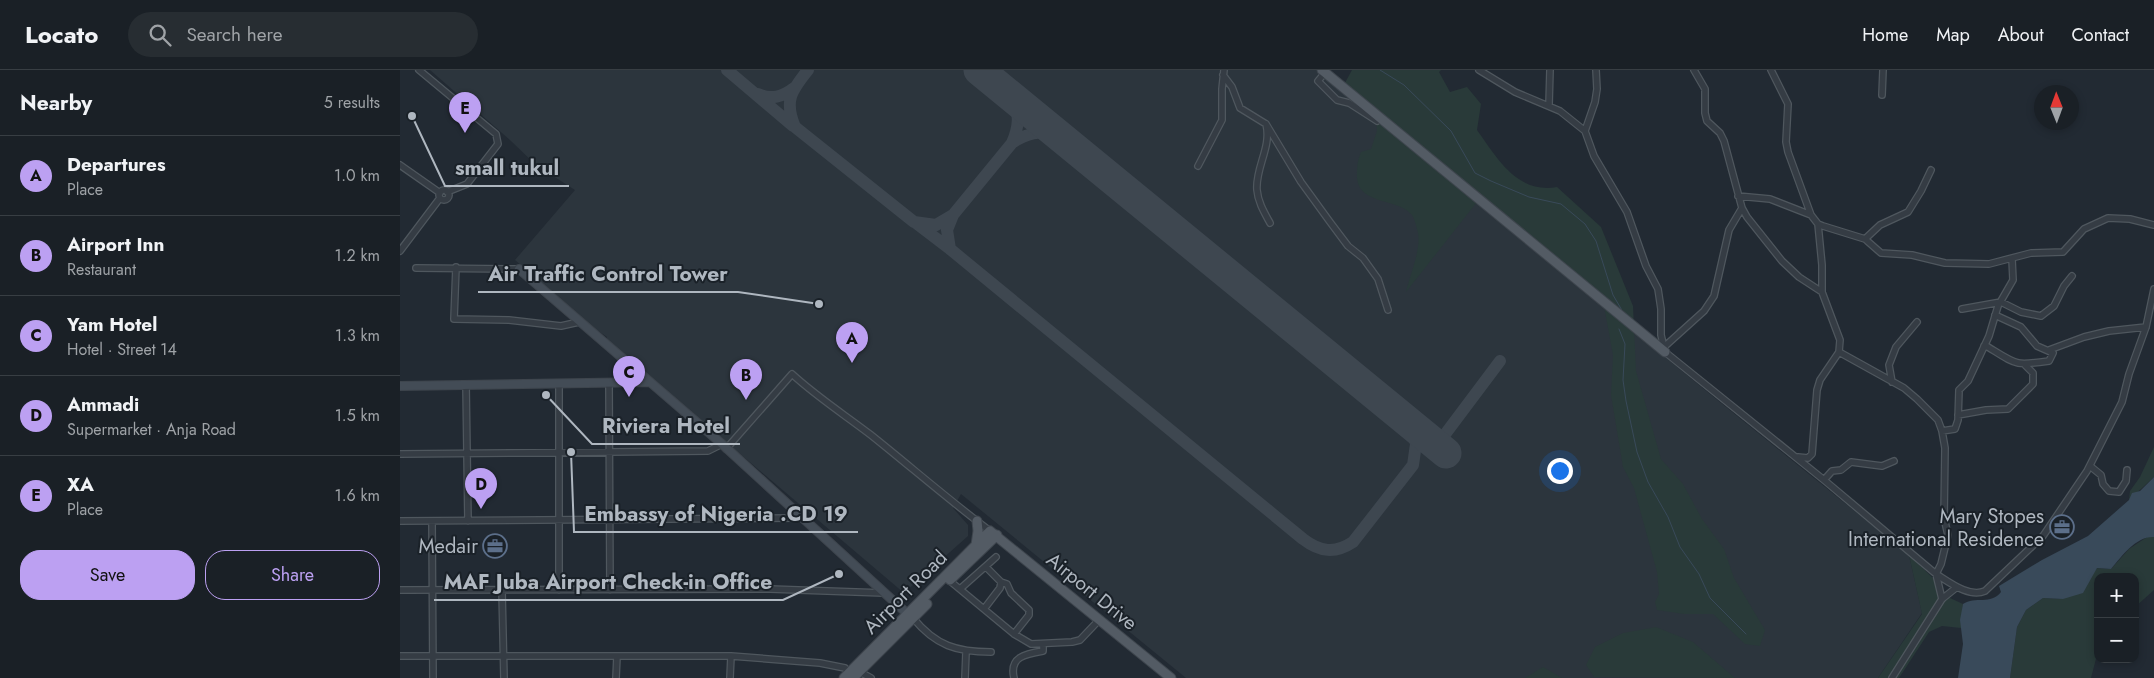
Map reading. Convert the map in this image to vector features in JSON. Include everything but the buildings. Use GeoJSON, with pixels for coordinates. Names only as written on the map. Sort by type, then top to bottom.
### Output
{"type":"FeatureCollection","features":[{"type":"Feature","properties":{"kind":"main road"},"geometry":{"type":"LineString","coordinates":[[1323,73],[1665,349]]}},
{"type":"Feature","properties":{"kind":"main road"},"geometry":{"type":"LineString","coordinates":[[977,521],[980,547],[1009,546]]}},
{"type":"Feature","properties":{"kind":"main road","name":"Airport Drive"},"geometry":{"type":"LineString","coordinates":[[994,533],[1171,678]]}},
{"type":"Feature","properties":{"kind":"main road","name":"Airport Road"},"geometry":{"type":"LineString","coordinates":[[852,675],[994,533]]}},
{"type":"Feature","properties":{"kind":"main road","name":"Airport Road"},"geometry":{"type":"LineString","coordinates":[[911,616],[950,581],[980,547]]}},
{"type":"Feature","properties":{"kind":"street"},"geometry":{"type":"LineString","coordinates":[[400,165],[444,201],[449,196],[447,192],[467,184],[498,144],[496,134],[419,70]]}},
{"type":"Feature","properties":{"kind":"street"},"geometry":{"type":"LineString","coordinates":[[1479,70],[1515,92],[1560,110],[1585,131],[1594,156],[1627,212],[1646,266],[1658,288],[1661,309],[1660,330],[1665,349],[1936,574],[1957,587],[1974,593],[1980,593],[1995,583],[2043,536],[2075,492],[2090,466],[2103,437],[2118,413],[2146,327],[2154,290]]}},
{"type":"Feature","properties":{"kind":"street"},"geometry":{"type":"LineString","coordinates":[[1549,105],[1550,70]]}},
{"type":"Feature","properties":{"kind":"street"},"geometry":{"type":"LineString","coordinates":[[1585,131],[1596,96],[1596,70]]}},
{"type":"Feature","properties":{"kind":"street"},"geometry":{"type":"LineString","coordinates":[[1694,70],[1705,89],[1707,121],[1720,133],[1724,141],[1742,208],[1782,261],[1799,277],[1822,292]]}},
{"type":"Feature","properties":{"kind":"street"},"geometry":{"type":"LineString","coordinates":[[1770,70],[1788,104],[1786,142],[1788,152],[1811,215],[1818,224],[1839,233],[1865,239],[1881,253],[1912,255],[1945,263],[1989,264],[2038,252],[2063,252],[2084,229],[2108,218],[2130,219],[2154,225]]}},
{"type":"Feature","properties":{"kind":"street"},"geometry":{"type":"LineString","coordinates":[[1882,95],[1884,70]]}},
{"type":"Feature","properties":{"kind":"street"},"geometry":{"type":"LineString","coordinates":[[1224,72],[1240,108],[1266,124],[1301,182],[1348,246],[1363,258],[1378,279],[1388,310]]}},
{"type":"Feature","properties":{"kind":"street"},"geometry":{"type":"LineString","coordinates":[[1198,166],[1222,120],[1224,72]]}},
{"type":"Feature","properties":{"kind":"street"},"geometry":{"type":"LineString","coordinates":[[1323,73],[1318,81],[1336,100],[1349,103],[1377,120]]}},
{"type":"Feature","properties":{"kind":"street"},"geometry":{"type":"LineString","coordinates":[[1266,124],[1267,141],[1257,185],[1261,206],[1270,223]]}},
{"type":"Feature","properties":{"kind":"street"},"geometry":{"type":"LineString","coordinates":[[1865,239],[1880,225],[1908,212],[1931,170]]}},
{"type":"Feature","properties":{"kind":"street"},"geometry":{"type":"LineString","coordinates":[[400,251],[440,196]]}},
{"type":"Feature","properties":{"kind":"street"},"geometry":{"type":"LineString","coordinates":[[1738,196],[1770,199],[1811,215]]}},
{"type":"Feature","properties":{"kind":"street"},"geometry":{"type":"LineString","coordinates":[[1665,349],[1704,310],[1714,296],[1729,230],[1742,208]]}},
{"type":"Feature","properties":{"kind":"street"},"geometry":{"type":"LineString","coordinates":[[1796,456],[1808,458],[1812,454],[1817,390],[1820,380],[1839,352],[1840,340],[1822,292],[1822,265],[1818,224]]}},
{"type":"Feature","properties":{"kind":"street"},"geometry":{"type":"LineString","coordinates":[[1942,431],[1955,429],[1958,415],[1958,390],[1968,381],[1970,372],[1984,346],[1995,315],[2012,280],[2012,258]]}},
{"type":"Feature","properties":{"kind":"street"},"geometry":{"type":"LineString","coordinates":[[456,267],[454,319],[509,320],[561,326],[579,322]]}},
{"type":"Feature","properties":{"kind":"street"},"geometry":{"type":"LineString","coordinates":[[416,268],[520,269],[724,447],[937,639],[952,648],[966,652],[991,652]]}},
{"type":"Feature","properties":{"kind":"street"},"geometry":{"type":"LineString","coordinates":[[1962,309],[2001,302],[2021,312],[2041,316],[2054,306],[2064,286],[2072,276]]}},
{"type":"Feature","properties":{"kind":"street"},"geometry":{"type":"LineString","coordinates":[[1984,346],[2014,363],[2025,365],[2049,360],[2053,353],[2037,346],[2021,327],[1995,315]]}},
{"type":"Feature","properties":{"kind":"street"},"geometry":{"type":"LineString","coordinates":[[1892,382],[1889,365],[1892,356],[1896,348],[1917,322]]}},
{"type":"Feature","properties":{"kind":"street"},"geometry":{"type":"LineString","coordinates":[[2049,350],[2084,337],[2109,331],[2146,327]]}},
{"type":"Feature","properties":{"kind":"street"},"geometry":{"type":"LineString","coordinates":[[1839,352],[1892,382],[1917,399],[1938,420],[1945,448],[1944,518],[1948,535],[1941,564],[1936,574],[1942,599]]}},
{"type":"Feature","properties":{"kind":"street"},"geometry":{"type":"LineString","coordinates":[[1958,415],[1986,410],[2008,409],[2032,384],[2032,373],[2025,365]]}},
{"type":"Feature","properties":{"kind":"street"},"geometry":{"type":"LineString","coordinates":[[400,454],[708,451],[724,447],[792,374],[851,419],[944,496],[994,533]]}},
{"type":"Feature","properties":{"kind":"street"},"geometry":{"type":"LineString","coordinates":[[400,386],[650,382]]}},
{"type":"Feature","properties":{"kind":"street"},"geometry":{"type":"LineString","coordinates":[[609,383],[608,520],[610,590]]}},
{"type":"Feature","properties":{"kind":"street"},"geometry":{"type":"LineString","coordinates":[[466,384],[468,521]]}},
{"type":"Feature","properties":{"kind":"street"},"geometry":{"type":"LineString","coordinates":[[559,384],[559,590]]}},
{"type":"Feature","properties":{"kind":"street"},"geometry":{"type":"LineString","coordinates":[[1824,480],[1832,471],[1841,470],[1851,462],[1882,466],[1894,461]]}},
{"type":"Feature","properties":{"kind":"street"},"geometry":{"type":"LineString","coordinates":[[2090,466],[2101,476],[2103,484],[2109,491],[2119,492],[2126,481],[2127,470]]}},
{"type":"Feature","properties":{"kind":"street"},"geometry":{"type":"LineString","coordinates":[[400,521],[801,518]]}},
{"type":"Feature","properties":{"kind":"street"},"geometry":{"type":"LineString","coordinates":[[432,521],[433,678]]}},
{"type":"Feature","properties":{"kind":"street"},"geometry":{"type":"LineString","coordinates":[[960,589],[996,557]]}},
{"type":"Feature","properties":{"kind":"street"},"geometry":{"type":"LineString","coordinates":[[986,567],[1001,582],[1007,584],[1011,593],[1030,612],[1014,634]]}},
{"type":"Feature","properties":{"kind":"street"},"geometry":{"type":"LineString","coordinates":[[950,581],[1014,634],[1031,644],[1080,640],[1100,620]]}},
{"type":"Feature","properties":{"kind":"street"},"geometry":{"type":"LineString","coordinates":[[984,609],[1000,588],[1001,582]]}},
{"type":"Feature","properties":{"kind":"street"},"geometry":{"type":"LineString","coordinates":[[1892,678],[1942,599],[1957,587]]}},
{"type":"Feature","properties":{"kind":"street"},"geometry":{"type":"LineString","coordinates":[[400,590],[770,589],[884,593]]}},
{"type":"Feature","properties":{"kind":"street"},"geometry":{"type":"LineString","coordinates":[[502,591],[504,678]]}},
{"type":"Feature","properties":{"kind":"street"},"geometry":{"type":"LineString","coordinates":[[1014,678],[1012,667],[1014,663],[1023,656],[1043,651],[1043,644]]}},
{"type":"Feature","properties":{"kind":"street"},"geometry":{"type":"LineString","coordinates":[[965,678],[966,652]]}},
{"type":"Feature","properties":{"kind":"street"},"geometry":{"type":"LineString","coordinates":[[400,656],[731,656],[820,663],[845,668],[852,675],[871,678]]}},
{"type":"Feature","properties":{"kind":"street"},"geometry":{"type":"LineString","coordinates":[[616,678],[617,656]]}},
{"type":"Feature","properties":{"kind":"street"},"geometry":{"type":"LineString","coordinates":[[730,678],[731,656]]}},
{"type":"Feature","properties":{"kind":"shaded area"},"geometry":{"type":"Polygon","coordinates":[[[430,70],[1317,70],[1710,394],[1909,555],[1922,613],[1878,678],[1186,678],[961,494],[953,508],[968,525],[968,536],[904,593],[606,340],[607,337],[595,329],[515,260],[575,190],[536,165],[430,70]]]}},
{"type":"Feature","properties":{"kind":"shaded area"},"geometry":{"type":"Polygon","coordinates":[[[1352,70],[1441,70],[1439,72],[1450,92],[1467,87],[1481,104],[1477,130],[1492,152],[1510,172],[1530,185],[1543,188],[1557,187],[1601,227],[1633,306],[1636,371],[1661,459],[1683,484],[1702,519],[1724,549],[1734,578],[1765,630],[1760,646],[1745,644],[1713,614],[1684,614],[1657,610],[1655,602],[1659,594],[1657,572],[1634,488],[1623,467],[1611,395],[1613,355],[1604,306],[1477,202],[1406,292],[1417,252],[1417,229],[1412,215],[1405,209],[1371,197],[1359,187],[1357,174],[1361,152],[1371,149],[1377,131],[1376,118],[1341,90],[1352,70]]]}},
{"type":"Feature","properties":{"kind":"shaded area"},"geometry":{"type":"Polygon","coordinates":[[[2154,447],[2154,477],[2129,500],[2130,491],[2140,477],[2154,447]]]}},
{"type":"Feature","properties":{"kind":"shaded area"},"geometry":{"type":"Polygon","coordinates":[[[2147,537],[2154,537],[2154,590],[2139,603],[2139,573],[2094,573],[2095,663],[2091,678],[2010,678],[2017,627],[2026,610],[2043,598],[2063,599],[2097,568],[2111,569],[2129,549],[2147,537]]]}},
{"type":"Feature","properties":{"kind":"shaded area"},"geometry":{"type":"Polygon","coordinates":[[[1909,555],[1935,580],[1937,592],[1963,604],[1961,628],[1942,626],[1929,632],[1899,678],[1878,678],[1922,614],[1909,555]]]}},
{"type":"Feature","properties":{"kind":"shaded area"},"geometry":{"type":"Polygon","coordinates":[[[1656,627],[1693,642],[1735,678],[1594,677],[1586,665],[1595,647],[1623,633],[1656,627]]]}},
{"type":"Feature","properties":{"kind":"shaded area"},"geometry":{"type":"Polygon","coordinates":[[[1543,667],[1562,678],[1525,678],[1543,667]]]}},
{"type":"Feature","properties":{"kind":"water"},"geometry":{"type":"Polygon","coordinates":[[[2154,477],[2154,537],[2135,543],[2111,569],[2097,568],[2083,593],[2063,599],[2043,598],[2026,610],[2017,627],[2010,678],[1958,678],[1963,644],[1960,620],[1963,604],[1997,596],[2001,592],[1999,586],[2042,560],[2088,536],[2129,500],[2132,493],[2140,491],[2154,477]]]}},
{"type":"Feature","properties":{"kind":"waterway"},"geometry":{"type":"LineString","coordinates":[[1380,70],[1404,85],[1451,131],[1475,173],[1529,197],[1561,204],[1585,224],[1596,241],[1613,295],[1623,312]]}},
{"type":"Feature","properties":{"kind":"waterway"},"geometry":{"type":"LineString","coordinates":[[1619,329],[1625,344],[1623,380],[1626,401],[1637,452],[1648,482],[1668,517],[1680,547],[1699,574],[1710,598],[1746,634]]}},
{"type":"Feature","properties":{"kind":"taxiway"},"geometry":{"type":"LineString","coordinates":[[727,70],[793,126]]}},
{"type":"Feature","properties":{"kind":"taxiway"},"geometry":{"type":"LineString","coordinates":[[808,70],[797,84],[791,97],[790,110],[795,127],[914,222],[936,225],[953,215]]}},
{"type":"Feature","properties":{"kind":"taxiway"},"geometry":{"type":"LineString","coordinates":[[758,94],[777,97],[794,88]]}},
{"type":"Feature","properties":{"kind":"taxiway"},"geometry":{"type":"LineString","coordinates":[[1013,99],[1018,121],[1012,143],[953,215],[947,230],[950,249],[1303,539],[1315,547],[1328,550],[1334,550],[1353,542],[1413,465],[1416,444],[1411,425]]}},
{"type":"Feature","properties":{"kind":"taxiway"},"geometry":{"type":"LineString","coordinates":[[1012,143],[1033,134],[1044,132],[1057,133]]}},
{"type":"Feature","properties":{"kind":"taxiway"},"geometry":{"type":"LineString","coordinates":[[916,223],[950,249]]}},
{"type":"Feature","properties":{"kind":"taxiway"},"geometry":{"type":"LineString","coordinates":[[1437,445],[1500,361]]}},
{"type":"Feature","properties":{"kind":"runway"},"geometry":{"type":"LineString","coordinates":[[979,70],[1446,453]]}},
{"type":"Feature","properties":{"kind":"place","name":"small tukul"},"geometry":{"type":"Point","coordinates":[412,116]}},
{"type":"Feature","properties":{"kind":"place","name":"XA"},"geometry":{"type":"Point","coordinates":[465,133]}},
{"type":"Feature","properties":{"kind":"place","name":"Air Traffic Control Tower"},"geometry":{"type":"Point","coordinates":[819,304]}},
{"type":"Feature","properties":{"kind":"place","name":"Departures"},"geometry":{"type":"Point","coordinates":[852,363]}},
{"type":"Feature","properties":{"kind":"place","name":"Riviera Hotel"},"geometry":{"type":"Point","coordinates":[546,395]}},
{"type":"Feature","properties":{"kind":"place","name":"Yam Hotel"},"geometry":{"type":"Point","coordinates":[629,397]}},
{"type":"Feature","properties":{"kind":"place","name":"Airport Inn"},"geometry":{"type":"Point","coordinates":[746,400]}},
{"type":"Feature","properties":{"kind":"place","name":"Embassy of Nigeria .CD 19"},"geometry":{"type":"Point","coordinates":[571,452]}},
{"type":"Feature","properties":{"kind":"place","name":"Ammadi"},"geometry":{"type":"Point","coordinates":[481,509]}},
{"type":"Feature","properties":{"kind":"place","name":"Mary Stopes International Residence"},"geometry":{"type":"Point","coordinates":[2062,527]}},
{"type":"Feature","properties":{"kind":"place","name":"Medair"},"geometry":{"type":"Point","coordinates":[495,546]}},
{"type":"Feature","properties":{"kind":"place","name":"MAF Juba Airport Check-in Office"},"geometry":{"type":"Point","coordinates":[839,574]}}]}
